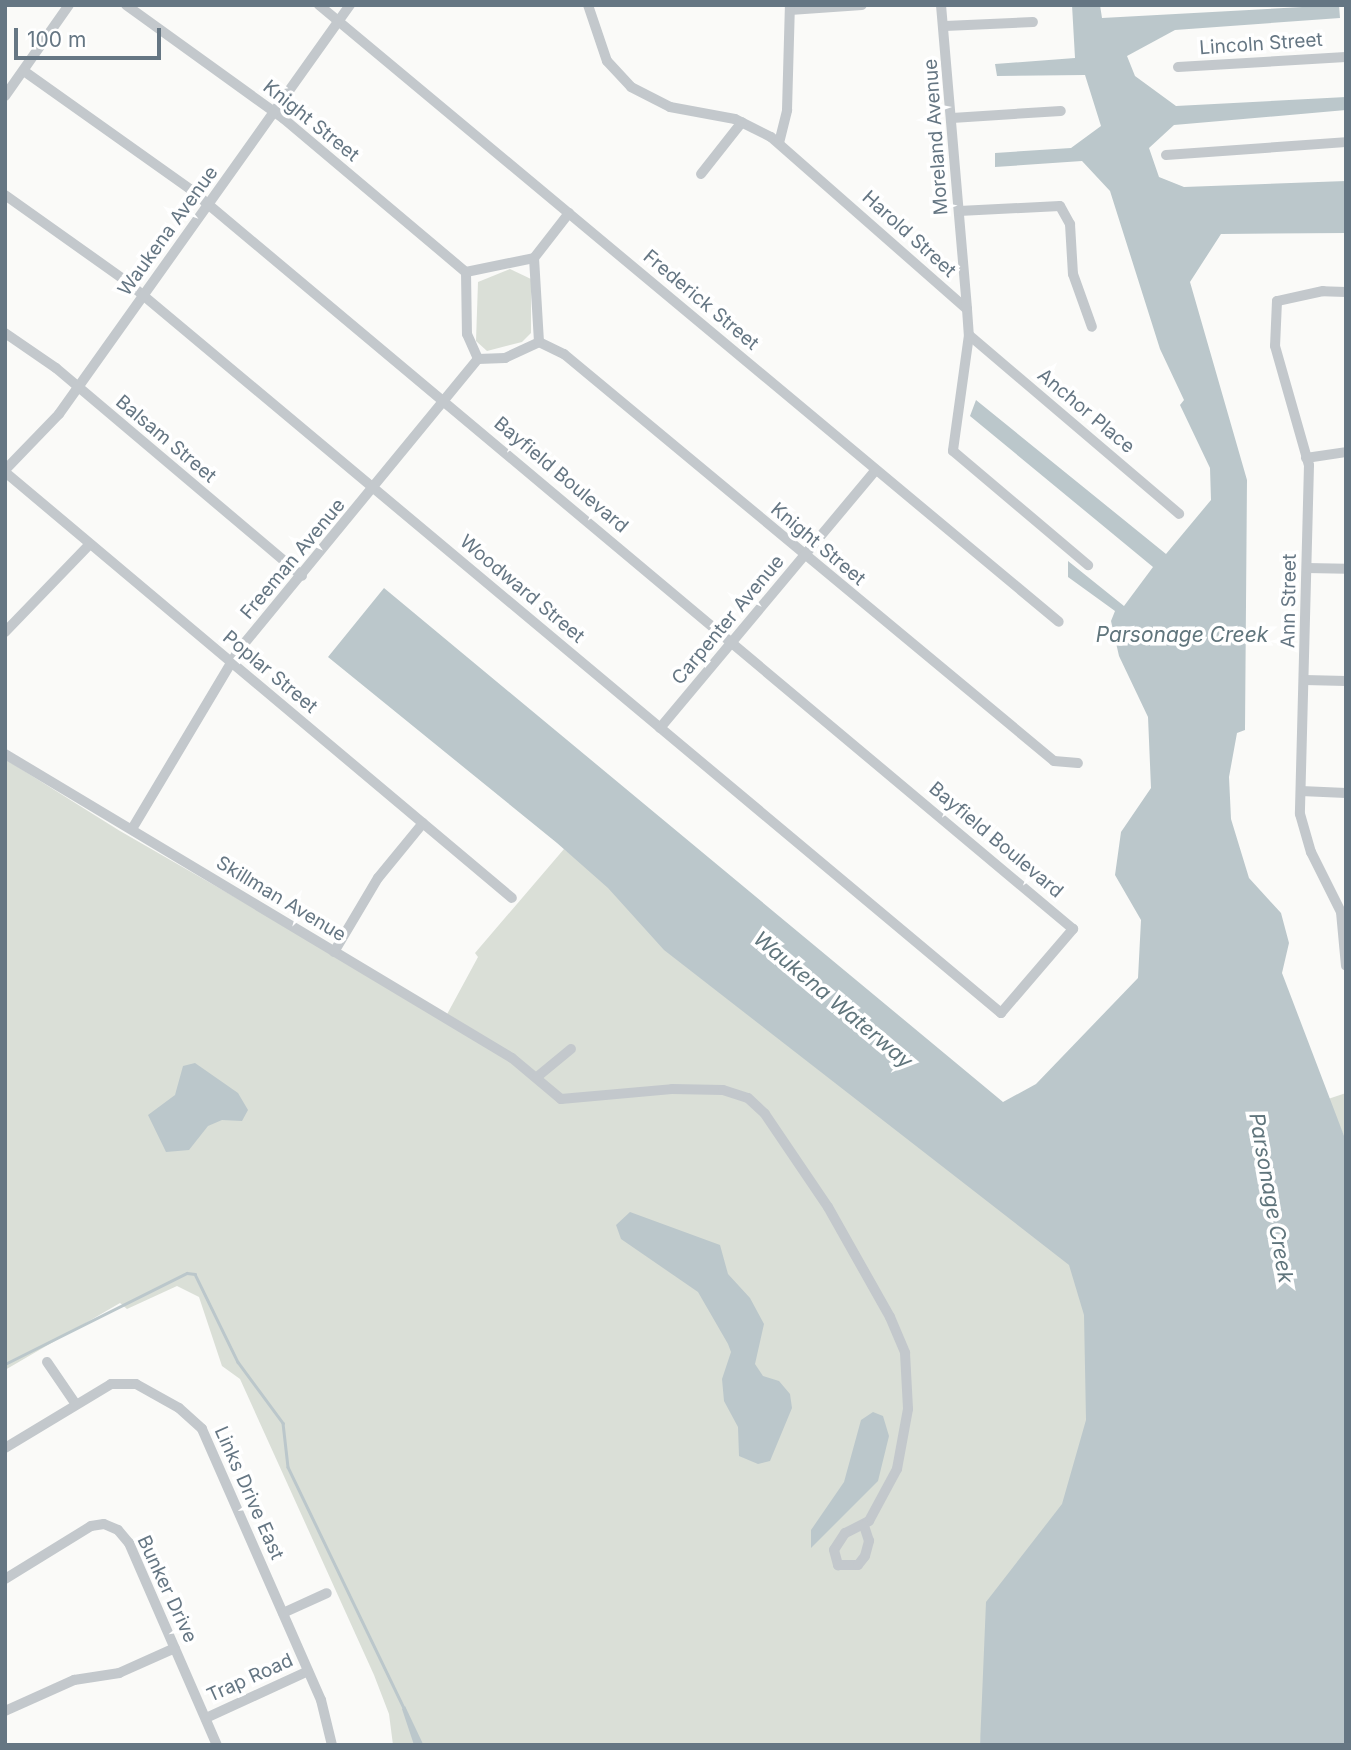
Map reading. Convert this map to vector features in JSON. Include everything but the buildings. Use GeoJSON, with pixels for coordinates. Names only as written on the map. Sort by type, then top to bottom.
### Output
{"type":"FeatureCollection","features":[{"type":"Feature","properties":{"kind":"street"},"geometry":{"type":"LineString","coordinates":[[5,96],[69,5]]}},
{"type":"Feature","properties":{"kind":"street","name":"Knight Street"},"geometry":{"type":"LineString","coordinates":[[127,5],[274,113],[466,272]]}},
{"type":"Feature","properties":{"kind":"street","name":"Frederick Street"},"geometry":{"type":"LineString","coordinates":[[319,5],[1059,622]]}},
{"type":"Feature","properties":{"kind":"street","name":"Waukena Avenue"},"geometry":{"type":"LineString","coordinates":[[5,471],[78,388],[350,5]]}},
{"type":"Feature","properties":{"kind":"street","name":"Harold Street"},"geometry":{"type":"LineString","coordinates":[[588,5],[607,61],[631,87],[670,107],[742,122],[779,143],[967,309]]}},
{"type":"Feature","properties":{"kind":"street"},"geometry":{"type":"LineString","coordinates":[[779,143],[787,110],[790,8],[862,5]]}},
{"type":"Feature","properties":{"kind":"street","name":"Moreland Avenue"},"geometry":{"type":"LineString","coordinates":[[941,5],[945,26],[967,309]]}},
{"type":"Feature","properties":{"kind":"street"},"geometry":{"type":"LineString","coordinates":[[945,26],[1033,22]]}},
{"type":"Feature","properties":{"kind":"street","name":"Lincoln Street"},"geometry":{"type":"LineString","coordinates":[[1178,67],[1346,57]]}},
{"type":"Feature","properties":{"kind":"street","name":"Bayfield Boulevard"},"geometry":{"type":"LineString","coordinates":[[24,71],[209,205],[1073,929],[1009,1005]]}},
{"type":"Feature","properties":{"kind":"street"},"geometry":{"type":"LineString","coordinates":[[952,118],[1061,111]]}},
{"type":"Feature","properties":{"kind":"street"},"geometry":{"type":"LineString","coordinates":[[701,174],[742,122]]}},
{"type":"Feature","properties":{"kind":"street"},"geometry":{"type":"LineString","coordinates":[[1166,155],[1346,142]]}},
{"type":"Feature","properties":{"kind":"street","name":"Woodward Street"},"geometry":{"type":"LineString","coordinates":[[5,195],[144,296],[1001,1013],[1009,1005]]}},
{"type":"Feature","properties":{"kind":"street"},"geometry":{"type":"LineString","coordinates":[[959,211],[1060,206],[1070,224],[1073,274],[1092,327]]}},
{"type":"Feature","properties":{"kind":"street"},"geometry":{"type":"LineString","coordinates":[[534,258],[540,342],[505,358],[478,359],[467,334],[466,272],[534,258],[569,213]]}},
{"type":"Feature","properties":{"kind":"street","name":"Ann Street"},"geometry":{"type":"LineString","coordinates":[[1346,292],[1323,291],[1277,301],[1275,346],[1306,458],[1307,568],[1301,791],[1303,829],[1341,912],[1346,966]]}},
{"type":"Feature","properties":{"kind":"street"},"geometry":{"type":"LineString","coordinates":[[967,309],[969,335],[953,451],[1088,565]]}},
{"type":"Feature","properties":{"kind":"street","name":"Balsam Street"},"geometry":{"type":"LineString","coordinates":[[5,333],[78,388],[302,576]]}},
{"type":"Feature","properties":{"kind":"street","name":"Anchor Place"},"geometry":{"type":"LineString","coordinates":[[969,335],[1180,514]]}},
{"type":"Feature","properties":{"kind":"street","name":"Knight Street"},"geometry":{"type":"LineString","coordinates":[[540,342],[564,354],[1054,761],[1078,763]]}},
{"type":"Feature","properties":{"kind":"street","name":"Freeman Avenue"},"geometry":{"type":"LineString","coordinates":[[132,829],[232,663],[447,402],[478,359]]}},
{"type":"Feature","properties":{"kind":"street"},"geometry":{"type":"LineString","coordinates":[[1306,458],[1346,452]]}},
{"type":"Feature","properties":{"kind":"street","name":"Carpenter Avenue"},"geometry":{"type":"LineString","coordinates":[[660,728],[876,470]]}},
{"type":"Feature","properties":{"kind":"street","name":"Poplar Street"},"geometry":{"type":"LineString","coordinates":[[5,471],[512,898]]}},
{"type":"Feature","properties":{"kind":"street"},"geometry":{"type":"LineString","coordinates":[[5,632],[90,544]]}},
{"type":"Feature","properties":{"kind":"street"},"geometry":{"type":"LineString","coordinates":[[1307,568],[1346,569]]}},
{"type":"Feature","properties":{"kind":"street"},"geometry":{"type":"LineString","coordinates":[[1305,680],[1346,681]]}},
{"type":"Feature","properties":{"kind":"street","name":"Skillman Avenue"},"geometry":{"type":"LineString","coordinates":[[5,754],[537,1077],[561,1099],[672,1089],[723,1090],[748,1098],[765,1114],[870,1280],[905,1353],[908,1409],[897,1469],[882,1503],[864,1526]]}},
{"type":"Feature","properties":{"kind":"street"},"geometry":{"type":"LineString","coordinates":[[1301,791],[1346,793]]}},
{"type":"Feature","properties":{"kind":"street"},"geometry":{"type":"LineString","coordinates":[[334,952],[378,878],[423,823]]}},
{"type":"Feature","properties":{"kind":"street"},"geometry":{"type":"LineString","coordinates":[[537,1077],[571,1049]]}},
{"type":"Feature","properties":{"kind":"street"},"geometry":{"type":"LineString","coordinates":[[47,1362],[75,1403]]}},
{"type":"Feature","properties":{"kind":"street","name":"Links Drive East"},"geometry":{"type":"LineString","coordinates":[[5,1448],[75,1403],[111,1384],[136,1384],[179,1408],[202,1429],[308,1671],[332,1745]]}},
{"type":"Feature","properties":{"kind":"street","name":"Bunker Drive"},"geometry":{"type":"LineString","coordinates":[[5,1579],[84,1529],[109,1525],[129,1544],[217,1745]]}},
{"type":"Feature","properties":{"kind":"street"},"geometry":{"type":"LineString","coordinates":[[283,1613],[327,1593]]}},
{"type":"Feature","properties":{"kind":"street"},"geometry":{"type":"LineString","coordinates":[[5,1711],[74,1680],[119,1673],[175,1648]]}},
{"type":"Feature","properties":{"kind":"street","name":"Trap Road"},"geometry":{"type":"LineString","coordinates":[[206,1718],[308,1671]]}},
{"type":"Feature","properties":{"kind":"shaded area"},"geometry":{"type":"Polygon","coordinates":[[[510,269],[531,279],[531,333],[522,342],[487,351],[476,341],[478,282],[510,269]]]}},
{"type":"Feature","properties":{"kind":"shaded area"},"geometry":{"type":"Polygon","coordinates":[[[5,759],[120,831],[445,1018],[478,957],[475,953],[564,849],[1075,1262],[1108,1349],[1069,1507],[996,1605],[980,1745],[393,1745],[389,1714],[374,1675],[240,1379],[222,1366],[199,1297],[177,1286],[127,1309],[120,1303],[5,1370],[5,759]]]}},
{"type":"Feature","properties":{"kind":"shaded area"},"geometry":{"type":"Polygon","coordinates":[[[1346,1093],[1346,1141],[1328,1099],[1346,1093]]]}},
{"type":"Feature","properties":{"kind":"water"},"geometry":{"type":"Polygon","coordinates":[[[1072,5],[1100,5],[1102,18],[1339,5],[1340,18],[1175,30],[1127,56],[1135,76],[1176,106],[1346,97],[1346,110],[1174,125],[1149,148],[1159,177],[1184,187],[1346,181],[1346,233],[1221,234],[1190,282],[1247,480],[1245,730],[1237,733],[1229,777],[1231,819],[1249,878],[1281,913],[1289,943],[1282,973],[1346,1141],[1346,1745],[980,1745],[986,1602],[1062,1504],[1086,1420],[1084,1315],[1069,1265],[664,950],[608,888],[557,843],[328,657],[384,588],[1003,1102],[1036,1084],[1138,978],[1141,920],[1115,875],[1121,832],[1151,788],[1148,717],[1119,656],[1111,621],[1115,611],[1068,577],[1068,561],[1124,606],[1153,567],[970,416],[976,400],[1166,554],[1211,500],[1210,468],[1180,405],[1184,400],[1160,349],[1110,191],[1082,161],[995,167],[995,153],[1071,148],[1101,126],[1085,75],[997,76],[995,64],[1075,58],[1072,5]]]}},
{"type":"Feature","properties":{"kind":"water"},"geometry":{"type":"Polygon","coordinates":[[[195,1063],[238,1093],[248,1110],[242,1121],[222,1120],[208,1126],[189,1150],[166,1152],[148,1115],[175,1095],[183,1066],[195,1063]]]}},
{"type":"Feature","properties":{"kind":"water"},"geometry":{"type":"Polygon","coordinates":[[[630,1212],[720,1245],[728,1274],[750,1298],[764,1324],[755,1364],[763,1376],[779,1381],[790,1394],[792,1408],[770,1461],[758,1464],[739,1456],[738,1427],[724,1401],[722,1379],[731,1352],[728,1344],[698,1292],[621,1239],[616,1225],[630,1212]]]}},
{"type":"Feature","properties":{"kind":"water"},"geometry":{"type":"Polygon","coordinates":[[[873,1412],[883,1416],[889,1436],[878,1481],[811,1548],[811,1530],[844,1482],[861,1420],[873,1412]]]}},
{"type":"Feature","properties":{"kind":"water"},"geometry":{"type":"Polygon","coordinates":[[[405,1706],[423,1745],[414,1745],[402,1709],[405,1706]]]}},
{"type":"Feature","properties":{"kind":"waterway"},"geometry":{"type":"LineString","coordinates":[[5,1364],[187,1273],[195,1274],[238,1362],[283,1423],[288,1467],[405,1710]]}},
{"type":"Feature","properties":{"kind":"water label","name":"Parsonage Creek"},"geometry":{"type":"Point","coordinates":[1182,635]}},
{"type":"Feature","properties":{"kind":"water label","name":"Waukena Waterway"},"geometry":{"type":"Point","coordinates":[833,1000]}},
{"type":"Feature","properties":{"kind":"water label","name":"Parsonage Creek"},"geometry":{"type":"Point","coordinates":[1271,1198]}}]}
